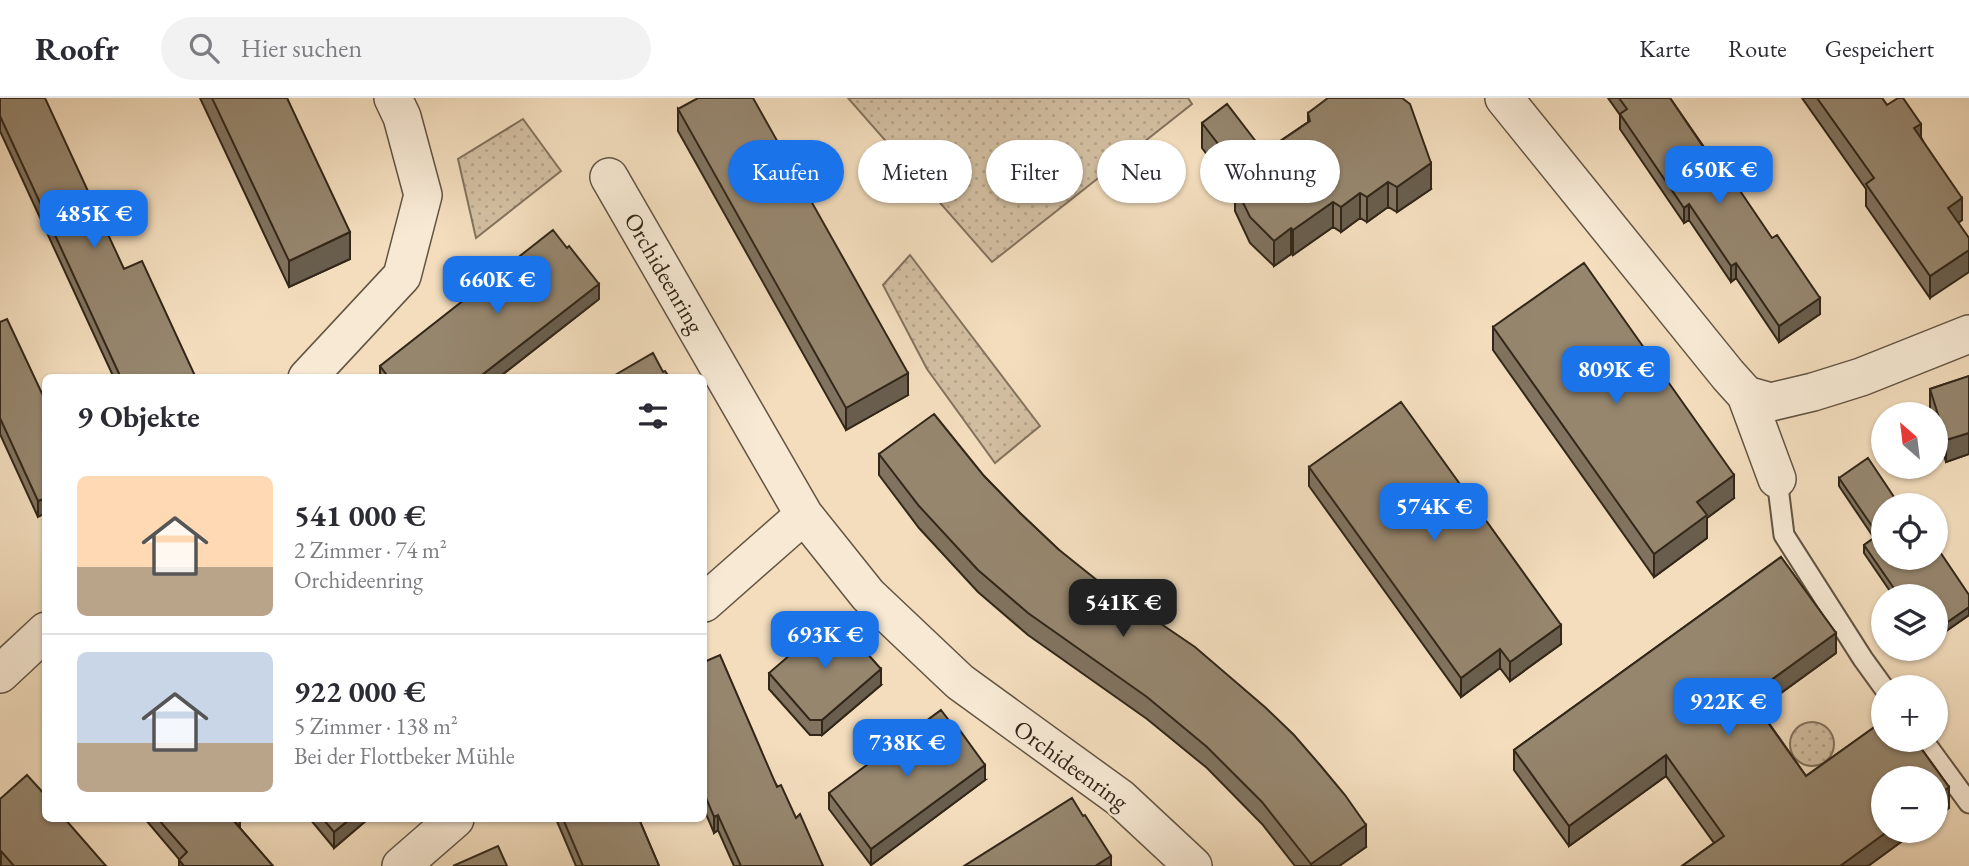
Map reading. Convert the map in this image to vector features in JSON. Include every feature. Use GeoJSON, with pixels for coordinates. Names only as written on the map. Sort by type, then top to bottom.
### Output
{"type":"FeatureCollection","features":[{"type":"Feature","properties":{"kind":"street"},"geometry":{"type":"LineString","coordinates":[[311,374],[402,276],[424,195],[402,117],[393,98]]}},
{"type":"Feature","properties":{"kind":"street"},"geometry":{"type":"LineString","coordinates":[[1504,98],[1746,395],[1777,479]]}},
{"type":"Feature","properties":{"kind":"street","name":"Orchideenring"},"geometry":{"type":"LineString","coordinates":[[609,177],[804,515],[868,594],[960,682],[1120,798],[1193,866]]}},
{"type":"Feature","properties":{"kind":"street"},"geometry":{"type":"LineString","coordinates":[[1746,395],[1771,402],[1814,392],[1861,377],[1969,334]]}},
{"type":"Feature","properties":{"kind":"street"},"geometry":{"type":"LineString","coordinates":[[707,600],[804,515]]}},
{"type":"Feature","properties":{"kind":"street"},"geometry":{"type":"LineString","coordinates":[[0,674],[42,635]]}},
{"type":"Feature","properties":{"kind":"street"},"geometry":{"type":"LineString","coordinates":[[401,866],[452,822]]}},
{"type":"Feature","properties":{"kind":"lane"},"geometry":{"type":"LineString","coordinates":[[1777,479],[1784,535],[1875,675]]}},
{"type":"Feature","properties":{"kind":"lane"},"geometry":{"type":"LineString","coordinates":[[1932,752],[1969,803]]}},
{"type":"Feature","properties":{"kind":"shaded area"},"geometry":{"type":"Polygon","coordinates":[[[848,98],[1188,98],[1192,104],[1146,140],[1097,140],[1097,179],[1083,190],[1083,140],[986,140],[986,203],[1067,203],[992,262],[940,203],[972,203],[972,140],[885,140],[848,98]]]}},
{"type":"Feature","properties":{"kind":"shaded area"},"geometry":{"type":"Polygon","coordinates":[[[523,119],[561,171],[476,238],[458,159],[523,119]]]}},
{"type":"Feature","properties":{"kind":"shaded area"},"geometry":{"type":"Polygon","coordinates":[[[910,255],[1040,426],[995,463],[927,369],[883,285],[910,255]]]}},
{"type":"Feature","properties":{"kind":"shaded area"},"geometry":{"type":"Polygon","coordinates":[[[1812,722],[1827,729],[1834,744],[1827,759],[1812,766],[1797,759],[1790,744],[1797,729],[1812,722]]]}},
{"type":"Feature","properties":{"kind":"building"},"geometry":{"type":"Polygon","coordinates":[[[0,98],[45,98],[124,269],[142,261],[194,374],[119,374],[0,116],[0,98]]]}},
{"type":"Feature","properties":{"kind":"building"},"geometry":{"type":"Polygon","coordinates":[[[212,98],[287,98],[350,232],[289,261],[212,98]]]}},
{"type":"Feature","properties":{"kind":"building"},"geometry":{"type":"Polygon","coordinates":[[[698,98],[753,98],[777,140],[728,140],[728,198],[678,109],[698,98]]]}},
{"type":"Feature","properties":{"kind":"building"},"geometry":{"type":"Polygon","coordinates":[[[1328,98],[1402,98],[1410,104],[1431,163],[1397,187],[1388,182],[1367,197],[1360,193],[1341,207],[1335,203],[1340,203],[1340,140],[1282,140],[1310,121],[1308,113],[1328,98]]]}},
{"type":"Feature","properties":{"kind":"building"},"geometry":{"type":"Polygon","coordinates":[[[1619,98],[1670,98],[1725,179],[1730,176],[1772,238],[1777,235],[1820,298],[1779,326],[1736,263],[1731,266],[1689,204],[1684,208],[1620,114],[1627,109],[1619,98]]]}},
{"type":"Feature","properties":{"kind":"building"},"geometry":{"type":"Polygon","coordinates":[[[1817,98],[1882,98],[1887,105],[1903,98],[1921,124],[1914,128],[1962,198],[1948,208],[1969,238],[1969,250],[1930,276],[1866,184],[1874,178],[1817,98]]]}},
{"type":"Feature","properties":{"kind":"building"},"geometry":{"type":"Polygon","coordinates":[[[1227,104],[1255,140],[1215,140],[1202,123],[1227,104]]]}},
{"type":"Feature","properties":{"kind":"building"},"geometry":{"type":"Polygon","coordinates":[[[731,203],[812,203],[908,373],[846,408],[731,203]]]}},
{"type":"Feature","properties":{"kind":"building"},"geometry":{"type":"Polygon","coordinates":[[[1243,203],[1332,203],[1274,241],[1250,217],[1243,203]]]}},
{"type":"Feature","properties":{"kind":"building"},"geometry":{"type":"Polygon","coordinates":[[[553,230],[599,284],[483,374],[386,374],[380,366],[553,230]]]}},
{"type":"Feature","properties":{"kind":"building"},"geometry":{"type":"Polygon","coordinates":[[[1584,263],[1734,475],[1697,502],[1707,515],[1654,554],[1493,327],[1584,263]]]}},
{"type":"Feature","properties":{"kind":"building"},"geometry":{"type":"Polygon","coordinates":[[[7,319],[42,393],[42,500],[38,501],[0,418],[0,322],[7,319]]]}},
{"type":"Feature","properties":{"kind":"building"},"geometry":{"type":"Polygon","coordinates":[[[653,353],[663,372],[667,374],[617,374],[653,353]]]}},
{"type":"Feature","properties":{"kind":"building"},"geometry":{"type":"Polygon","coordinates":[[[1969,376],[1969,433],[1948,439],[1948,402],[1934,402],[1930,389],[1969,376]]]}},
{"type":"Feature","properties":{"kind":"building"},"geometry":{"type":"Polygon","coordinates":[[[1401,402],[1561,625],[1510,662],[1500,649],[1461,678],[1309,467],[1401,402]]]}},
{"type":"Feature","properties":{"kind":"building"},"geometry":{"type":"Polygon","coordinates":[[[934,414],[984,476],[1058,549],[1098,581],[1195,647],[1266,708],[1320,765],[1366,825],[1311,864],[1262,802],[1207,747],[1147,697],[1028,613],[978,570],[919,506],[879,454],[934,414]]]}},
{"type":"Feature","properties":{"kind":"building"},"geometry":{"type":"Polygon","coordinates":[[[1868,458],[1871,462],[1871,480],[1883,480],[1891,493],[1871,493],[1871,525],[1839,478],[1868,458]]]}},
{"type":"Feature","properties":{"kind":"building"},"geometry":{"type":"Polygon","coordinates":[[[1871,540],[1871,555],[1864,545],[1871,540]]]}},
{"type":"Feature","properties":{"kind":"building"},"geometry":{"type":"Polygon","coordinates":[[[1781,557],[1836,633],[1749,696],[1806,776],[1871,730],[1871,752],[1924,752],[1934,766],[1871,766],[1872,843],[1840,866],[1682,866],[1724,836],[1666,755],[1569,826],[1514,750],[1781,557]]]}},
{"type":"Feature","properties":{"kind":"building"},"geometry":{"type":"Polygon","coordinates":[[[1948,564],[1969,595],[1969,607],[1948,622],[1948,584],[1891,584],[1881,570],[1948,570],[1948,564]]]}},
{"type":"Feature","properties":{"kind":"building"},"geometry":{"type":"Polygon","coordinates":[[[833,618],[881,669],[822,720],[810,720],[769,673],[833,618]]]}},
{"type":"Feature","properties":{"kind":"building"},"geometry":{"type":"Polygon","coordinates":[[[720,655],[777,787],[781,785],[796,818],[800,814],[823,866],[741,866],[718,815],[714,817],[707,800],[707,661],[720,655]]]}},
{"type":"Feature","properties":{"kind":"building"},"geometry":{"type":"Polygon","coordinates":[[[941,710],[954,727],[956,725],[985,765],[871,849],[829,793],[941,710]]]}},
{"type":"Feature","properties":{"kind":"building"},"geometry":{"type":"Polygon","coordinates":[[[27,775],[42,792],[42,822],[68,822],[106,866],[14,866],[0,850],[0,799],[27,775]]]}},
{"type":"Feature","properties":{"kind":"building"},"geometry":{"type":"Polygon","coordinates":[[[1072,798],[1111,856],[1095,866],[964,866],[1072,798]]]}},
{"type":"Feature","properties":{"kind":"building"},"geometry":{"type":"Polygon","coordinates":[[[161,822],[235,822],[273,866],[184,866],[179,860],[187,852],[161,822]]]}},
{"type":"Feature","properties":{"kind":"building"},"geometry":{"type":"Polygon","coordinates":[[[326,822],[346,822],[334,832],[326,822]]]}},
{"type":"Feature","properties":{"kind":"building"},"geometry":{"type":"Polygon","coordinates":[[[564,822],[640,822],[659,866],[583,866],[564,822]]]}},
{"type":"Feature","properties":{"kind":"building"},"geometry":{"type":"Polygon","coordinates":[[[498,846],[507,866],[453,866],[498,846]]]}}]}
